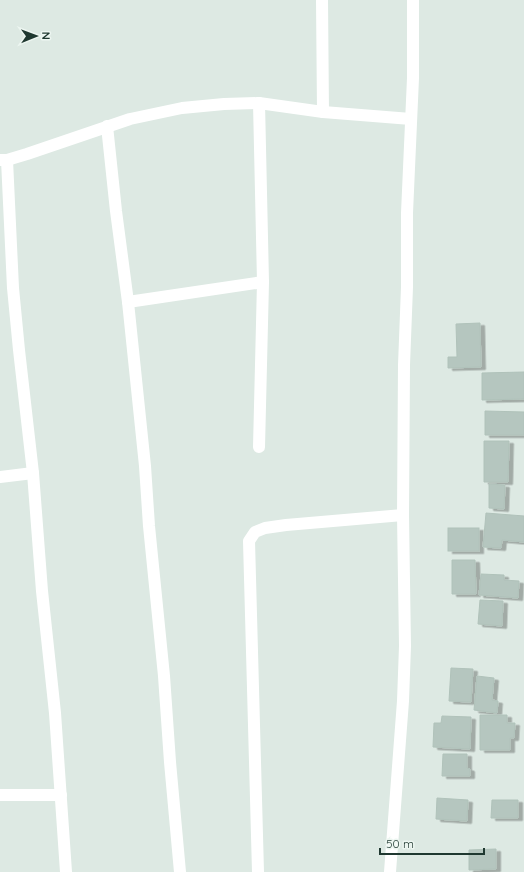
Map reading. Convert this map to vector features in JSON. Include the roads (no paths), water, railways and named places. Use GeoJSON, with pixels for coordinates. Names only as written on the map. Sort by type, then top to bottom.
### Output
{"type":"FeatureCollection","features":[{"type":"Feature","properties":{"kind":"street"},"geometry":{"type":"LineString","coordinates":[[322,0],[322,112]]}},
{"type":"Feature","properties":{"kind":"street"},"geometry":{"type":"LineString","coordinates":[[390,872],[403,701],[405,646],[403,515],[404,365],[407,288],[407,213],[414,17],[413,0]]}},
{"type":"Feature","properties":{"kind":"street"},"geometry":{"type":"LineString","coordinates":[[66,872],[61,795],[33,473],[13,288],[4,160],[130,119],[182,108],[224,104],[259,104],[322,112],[411,119]]}},
{"type":"Feature","properties":{"kind":"street"},"geometry":{"type":"LineString","coordinates":[[259,104],[263,282],[260,447]]}},
{"type":"Feature","properties":{"kind":"street"},"geometry":{"type":"LineString","coordinates":[[107,126],[128,302],[164,676],[180,872]]}},
{"type":"Feature","properties":{"kind":"street"},"geometry":{"type":"LineString","coordinates":[[128,302],[263,282]]}},
{"type":"Feature","properties":{"kind":"street"},"geometry":{"type":"LineString","coordinates":[[0,477],[33,473]]}},
{"type":"Feature","properties":{"kind":"street"},"geometry":{"type":"LineString","coordinates":[[258,872],[249,541],[255,532],[266,528],[403,515]]}},
{"type":"Feature","properties":{"kind":"street"},"geometry":{"type":"LineString","coordinates":[[0,794],[61,795]]}}]}
